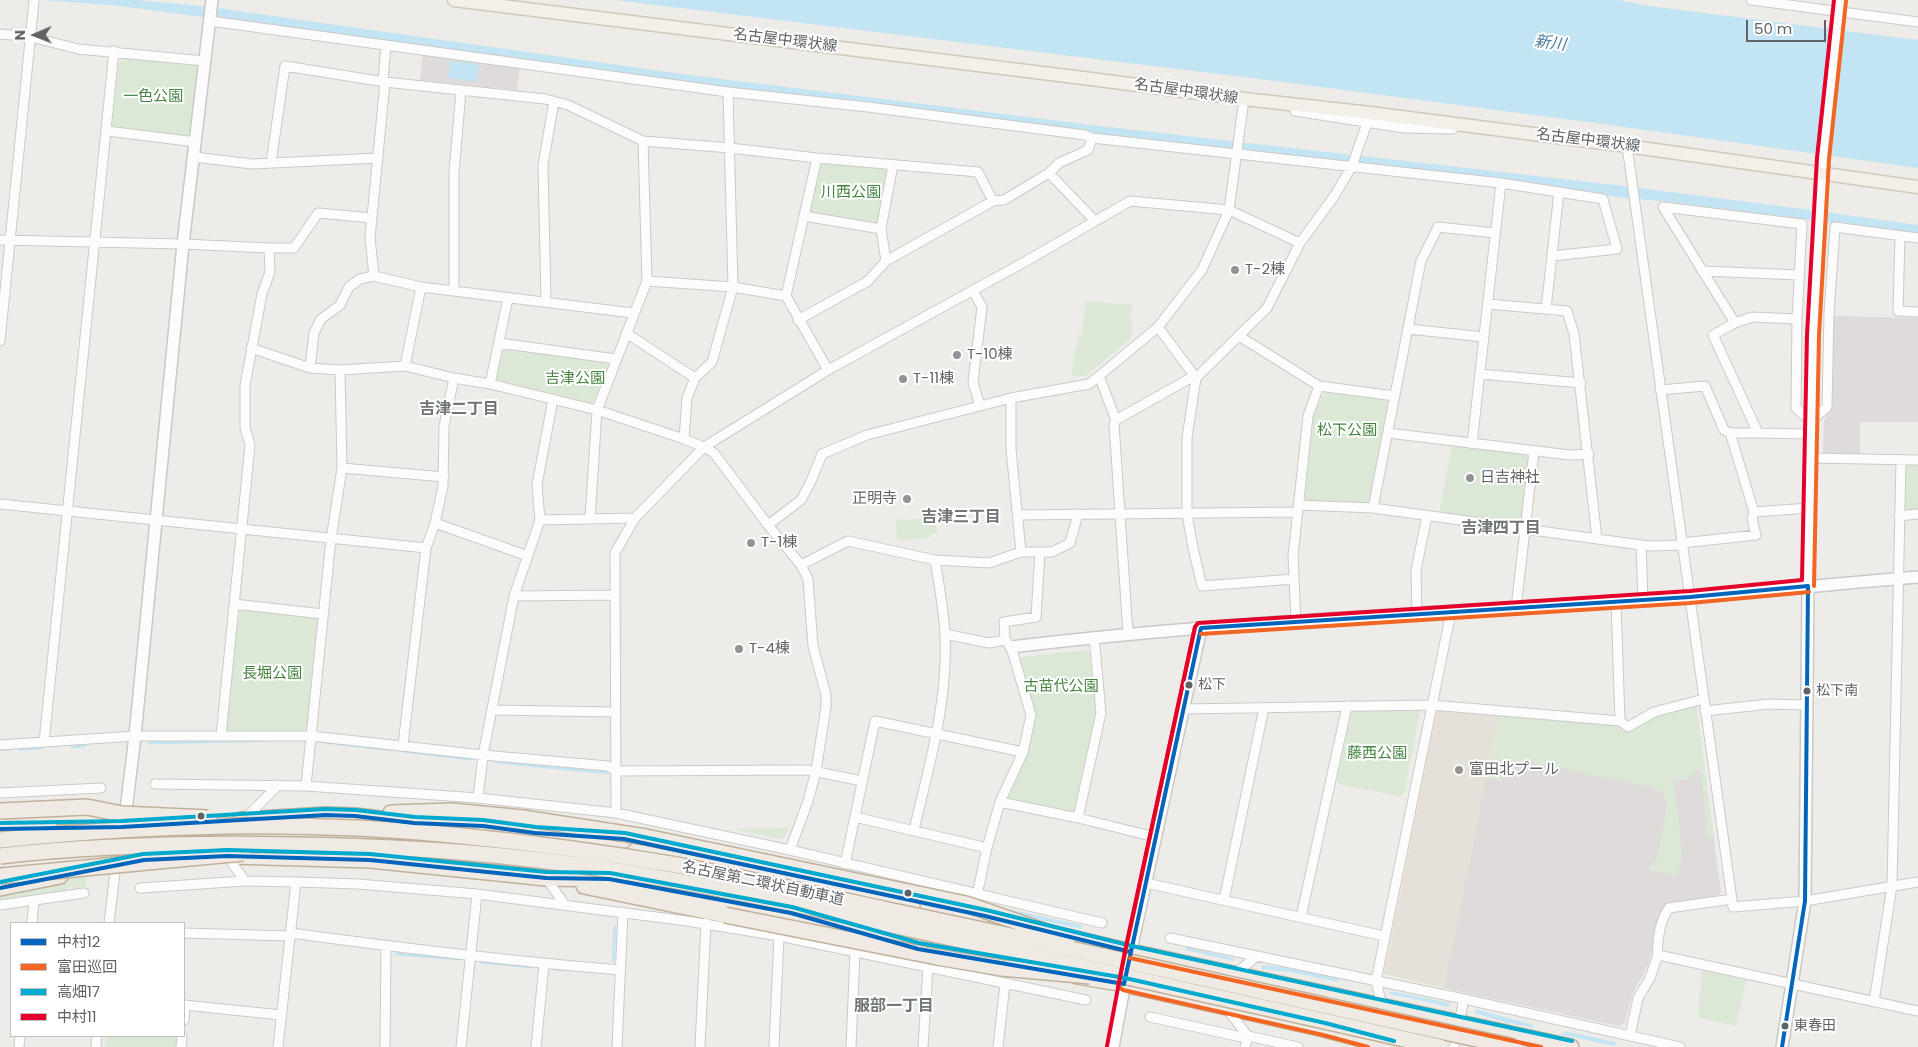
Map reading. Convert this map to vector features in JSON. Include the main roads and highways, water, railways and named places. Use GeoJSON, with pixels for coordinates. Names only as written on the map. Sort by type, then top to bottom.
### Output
{"type":"FeatureCollection","features":[{"type":"Feature","properties":{"kind":"highway"},"geometry":{"type":"LineString","coordinates":[[0,811],[87,807],[122,821]]}},
{"type":"Feature","properties":{"kind":"highway"},"geometry":{"type":"LineString","coordinates":[[355,816],[452,811],[523,818],[646,837],[966,904],[1076,943],[1143,964]]}},
{"type":"Feature","properties":{"kind":"highway"},"geometry":{"type":"LineString","coordinates":[[0,829],[79,829],[122,821],[244,819],[325,815],[483,826],[534,833],[624,839],[985,916],[1131,952],[1571,1047]]}},
{"type":"Feature","properties":{"kind":"highway"},"geometry":{"type":"LineString","coordinates":[[0,820],[361,824],[460,835]]}},
{"type":"Feature","properties":{"kind":"highway","name":"名古屋第二環状自動車道"},"geometry":{"type":"LineString","coordinates":[[0,840],[87,833],[238,827],[320,827],[460,835],[597,853],[678,866],[1143,964],[1514,1047]]}},
{"type":"Feature","properties":{"kind":"highway","name":"名古屋第二環状自動車道"},"geometry":{"type":"LineString","coordinates":[[0,856],[90,848],[163,845],[388,847],[467,852],[594,868],[773,899],[1440,1047]]}},
{"type":"Feature","properties":{"kind":"highway"},"geometry":{"type":"LineString","coordinates":[[0,876],[322,846]]}},
{"type":"Feature","properties":{"kind":"highway"},"geometry":{"type":"LineString","coordinates":[[0,888],[144,860],[227,856],[296,856],[370,860],[546,878],[608,879],[791,913],[918,949],[1124,984],[1324,1029],[1392,1047]]}},
{"type":"Feature","properties":{"kind":"highway"},"geometry":{"type":"LineString","coordinates":[[546,878],[937,957],[1002,968],[1151,982]]}},
{"type":"Feature","properties":{"kind":"main road","name":"名古屋中環状線"},"geometry":{"type":"LineString","coordinates":[[454,0],[1260,101],[1475,124],[1918,187]]}},
{"type":"Feature","properties":{"kind":"water"},"geometry":{"type":"Polygon","coordinates":[[[42,0],[137,0],[210,7],[682,74],[1100,126],[1624,186],[1803,209],[1918,225],[1918,234],[1501,181],[1099,135],[560,66],[121,6],[42,0]]]}},
{"type":"Feature","properties":{"kind":"water","name":"新川"},"geometry":{"type":"Polygon","coordinates":[[[615,0],[1618,0],[1649,6],[1918,40],[1918,168],[1275,81],[615,0]]]}},
{"type":"Feature","properties":{"kind":"water"},"geometry":{"type":"Polygon","coordinates":[[[450,61],[479,64],[477,82],[448,78],[450,61]]]}},
{"type":"Feature","properties":{"kind":"water"},"geometry":{"type":"Polygon","coordinates":[[[998,907],[1082,925],[1081,929],[997,910],[998,907]]]}},
{"type":"Feature","properties":{"kind":"water"},"geometry":{"type":"Polygon","coordinates":[[[1186,947],[1234,958],[1234,961],[1186,950],[1186,947]]]}},
{"type":"Feature","properties":{"kind":"water"},"geometry":{"type":"Polygon","coordinates":[[[1262,965],[1291,968],[1338,978],[1337,982],[1291,972],[1261,969],[1262,965]]]}},
{"type":"Feature","properties":{"kind":"water"},"geometry":{"type":"Polygon","coordinates":[[[1391,991],[1450,1003],[1449,1007],[1390,994],[1391,991]]]}},
{"type":"Feature","properties":{"kind":"water"},"geometry":{"type":"Polygon","coordinates":[[[1475,1009],[1534,1025],[1533,1028],[1504,1022],[1475,1013],[1475,1009]]]}},
{"type":"Feature","properties":{"kind":"water"},"geometry":{"type":"Polygon","coordinates":[[[1564,1031],[1616,1042],[1615,1046],[1562,1035],[1564,1031]]]}},
{"type":"Feature","properties":{"kind":"waterway"},"geometry":{"type":"LineString","coordinates":[[150,743],[276,740]]}},
{"type":"Feature","properties":{"kind":"waterway"},"geometry":{"type":"LineString","coordinates":[[324,742],[392,750]]}},
{"type":"Feature","properties":{"kind":"waterway"},"geometry":{"type":"LineString","coordinates":[[72,747],[84,746]]}},
{"type":"Feature","properties":{"kind":"waterway"},"geometry":{"type":"LineString","coordinates":[[19,749],[42,748]]}},
{"type":"Feature","properties":{"kind":"waterway"},"geometry":{"type":"LineString","coordinates":[[0,750],[10,749]]}},
{"type":"Feature","properties":{"kind":"waterway"},"geometry":{"type":"LineString","coordinates":[[403,751],[470,759]]}},
{"type":"Feature","properties":{"kind":"waterway"},"geometry":{"type":"LineString","coordinates":[[498,762],[606,773]]}},
{"type":"Feature","properties":{"kind":"waterway"},"geometry":{"type":"LineString","coordinates":[[613,961],[615,926]]}},
{"type":"Feature","properties":{"kind":"waterway"},"geometry":{"type":"LineString","coordinates":[[396,954],[460,959]]}},
{"type":"Feature","properties":{"kind":"waterway"},"geometry":{"type":"LineString","coordinates":[[481,962],[532,967]]}},
{"type":"Feature","properties":{"kind":"waterway"},"geometry":{"type":"LineString","coordinates":[[553,969],[574,970]]}},
{"type":"Feature","properties":{"kind":"place","name":"T-2棟"},"geometry":{"type":"Point","coordinates":[1235,270]}},
{"type":"Feature","properties":{"kind":"place","name":"T-10棟"},"geometry":{"type":"Point","coordinates":[957,355]}},
{"type":"Feature","properties":{"kind":"place","name":"T-11棟"},"geometry":{"type":"Point","coordinates":[903,379]}},
{"type":"Feature","properties":{"kind":"place","name":"日吉神社"},"geometry":{"type":"Point","coordinates":[1470,478]}},
{"type":"Feature","properties":{"kind":"place","name":"正明寺"},"geometry":{"type":"Point","coordinates":[907,499]}},
{"type":"Feature","properties":{"kind":"place","name":"T-1棟"},"geometry":{"type":"Point","coordinates":[751,543]}},
{"type":"Feature","properties":{"kind":"place","name":"T-4棟"},"geometry":{"type":"Point","coordinates":[739,649]}},
{"type":"Feature","properties":{"kind":"place","name":"松下"},"geometry":{"type":"Point","coordinates":[1189,685]}},
{"type":"Feature","properties":{"kind":"place","name":"松下南"},"geometry":{"type":"Point","coordinates":[1807,691]}},
{"type":"Feature","properties":{"kind":"place","name":"富田北プール"},"geometry":{"type":"Point","coordinates":[1459,770]}},
{"type":"Feature","properties":{"kind":"place","name":"東春田"},"geometry":{"type":"Point","coordinates":[1785,1026]}},
{"type":"Feature","properties":{"kind":"district","name":"吉津二丁目"},"geometry":{"type":"Point","coordinates":[459,410]}},
{"type":"Feature","properties":{"kind":"district","name":"吉津三丁目"},"geometry":{"type":"Point","coordinates":[961,518]}},
{"type":"Feature","properties":{"kind":"district","name":"吉津四丁目"},"geometry":{"type":"Point","coordinates":[1501,529]}},
{"type":"Feature","properties":{"kind":"district","name":"服部一丁目"},"geometry":{"type":"Point","coordinates":[894,1007]}},
{"type":"Feature","properties":{"kind":"park label","name":"一色公園"},"geometry":{"type":"Point","coordinates":[153,97]}},
{"type":"Feature","properties":{"kind":"park label","name":"川西公園"},"geometry":{"type":"Point","coordinates":[851,193]}},
{"type":"Feature","properties":{"kind":"park label","name":"吉津公園"},"geometry":{"type":"Point","coordinates":[575,379]}},
{"type":"Feature","properties":{"kind":"park label","name":"松下公園"},"geometry":{"type":"Point","coordinates":[1347,431]}},
{"type":"Feature","properties":{"kind":"park label","name":"長堀公園"},"geometry":{"type":"Point","coordinates":[272,674]}},
{"type":"Feature","properties":{"kind":"park label","name":"古苗代公園"},"geometry":{"type":"Point","coordinates":[1061,687]}},
{"type":"Feature","properties":{"kind":"park label","name":"藤西公園"},"geometry":{"type":"Point","coordinates":[1377,754]}}]}
